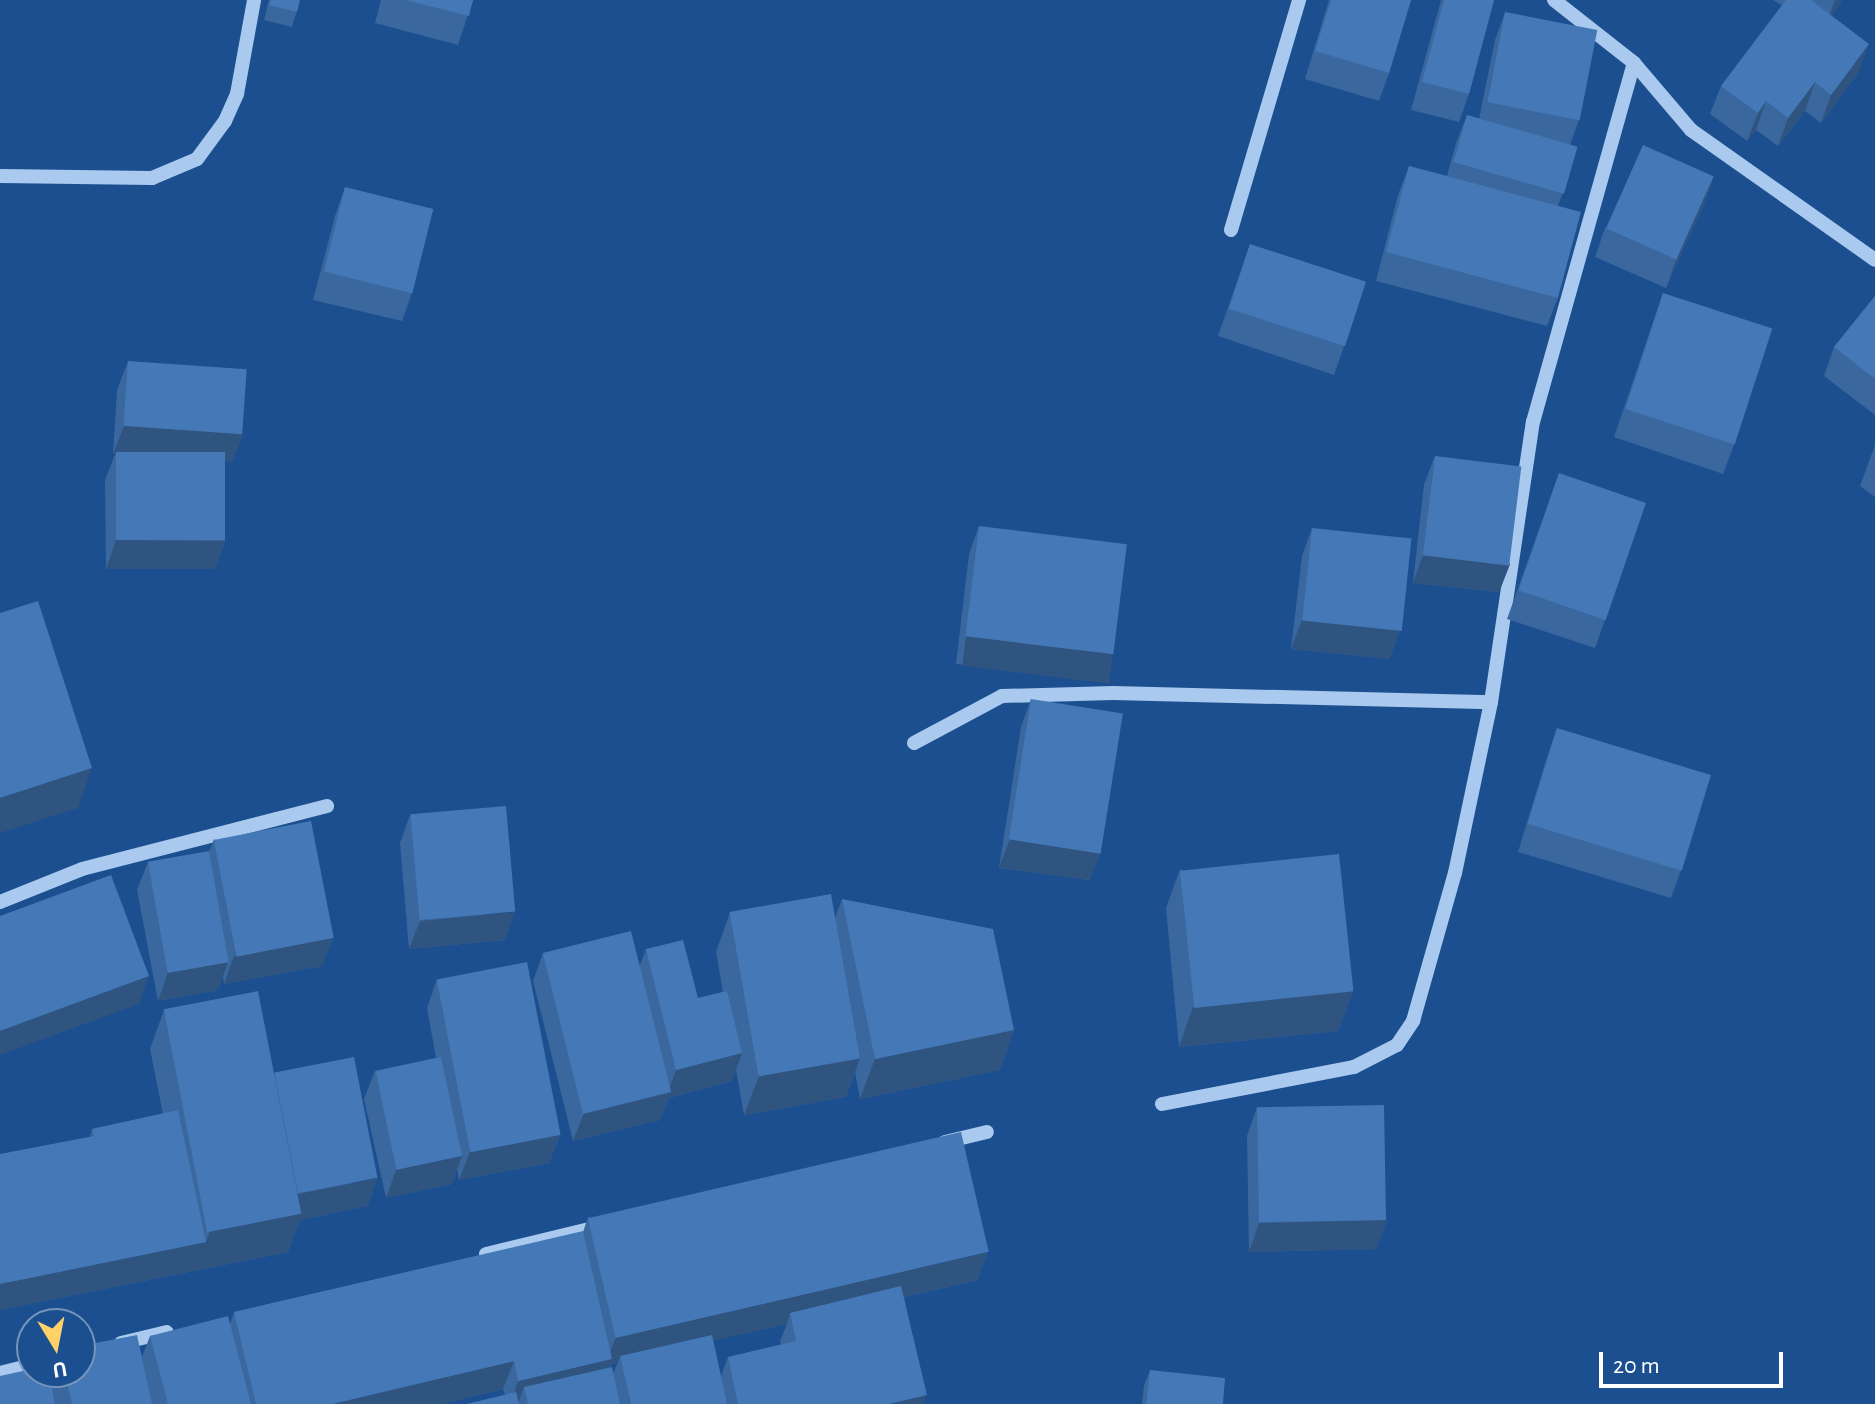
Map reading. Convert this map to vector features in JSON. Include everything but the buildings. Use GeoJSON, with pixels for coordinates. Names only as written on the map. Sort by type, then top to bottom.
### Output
{"type":"FeatureCollection","features":[{"type":"Feature","properties":{"kind":"street"},"geometry":{"type":"LineString","coordinates":[[0,176],[152,178],[197,159],[225,121],[237,94],[254,0]]}},
{"type":"Feature","properties":{"kind":"street"},"geometry":{"type":"LineString","coordinates":[[1231,230],[1299,0]]}},
{"type":"Feature","properties":{"kind":"street"},"geometry":{"type":"LineString","coordinates":[[1554,0],[1634,63],[1691,130],[1875,260]]}},
{"type":"Feature","properties":{"kind":"street"},"geometry":{"type":"LineString","coordinates":[[1162,1104],[1354,1067],[1397,1045],[1413,1021],[1455,873],[1491,702],[1509,610],[1533,422],[1634,63]]}},
{"type":"Feature","properties":{"kind":"street"},"geometry":{"type":"LineString","coordinates":[[914,743],[1002,696],[1113,693],[1491,702]]}},
{"type":"Feature","properties":{"kind":"street"},"geometry":{"type":"LineString","coordinates":[[0,902],[82,869],[327,806]]}},
{"type":"Feature","properties":{"kind":"street"},"geometry":{"type":"LineString","coordinates":[[926,1147],[987,1132]]}},
{"type":"Feature","properties":{"kind":"street"},"geometry":{"type":"LineString","coordinates":[[464,1259],[618,1222]]}},
{"type":"Feature","properties":{"kind":"street"},"geometry":{"type":"LineString","coordinates":[[111,1346],[188,1327]]}}]}
